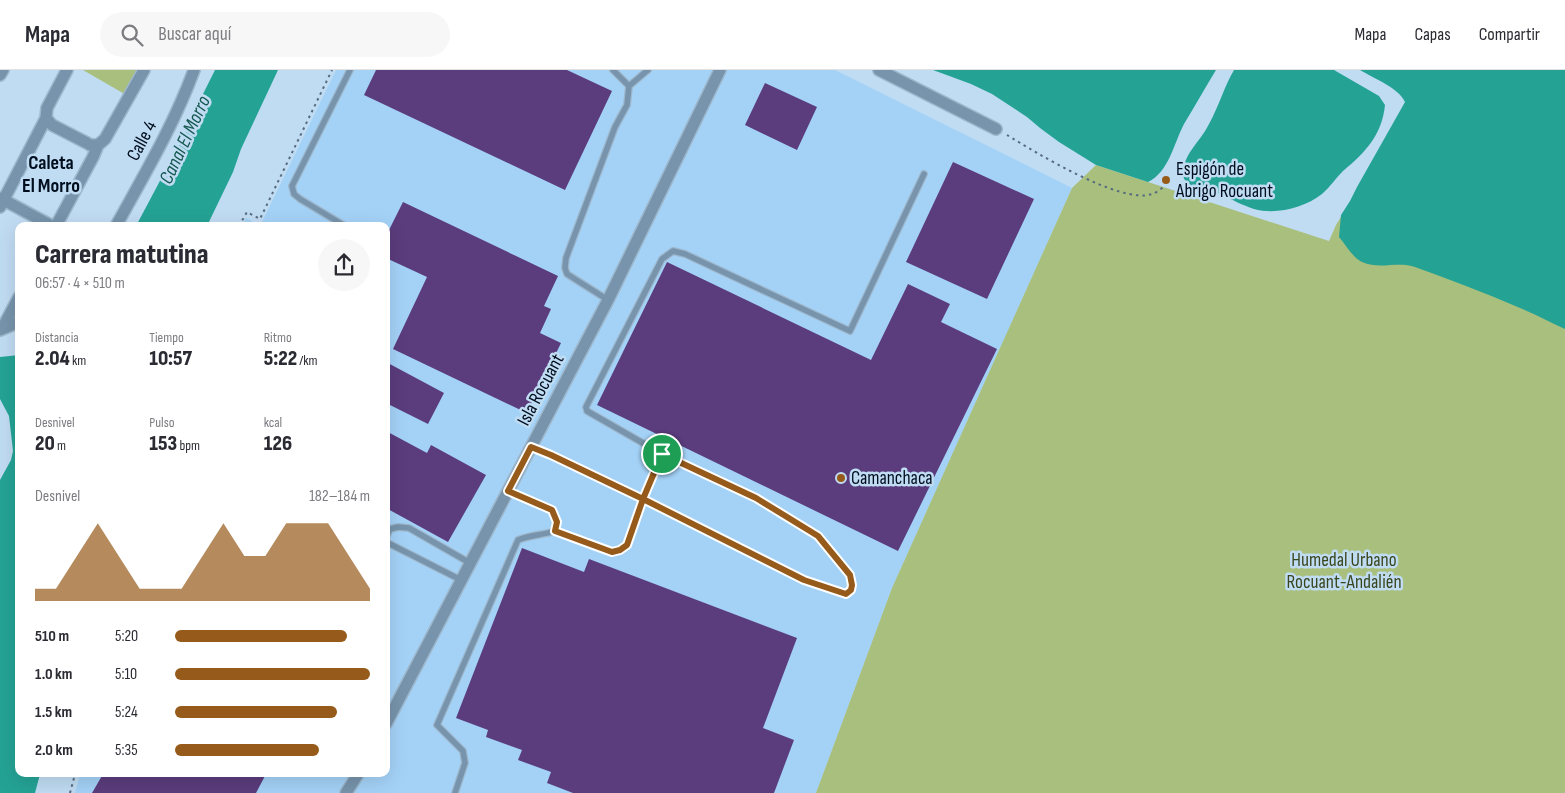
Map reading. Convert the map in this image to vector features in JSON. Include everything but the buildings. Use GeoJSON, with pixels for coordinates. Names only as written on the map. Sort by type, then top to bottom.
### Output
{"type":"FeatureCollection","features":[{"type":"Feature","properties":{"kind":"street"},"geometry":{"type":"LineString","coordinates":[[0,75],[3,70]]}},
{"type":"Feature","properties":{"kind":"street"},"geometry":{"type":"LineString","coordinates":[[45,222],[1,202],[46,118],[47,108],[67,70]]}},
{"type":"Feature","properties":{"kind":"street"},"geometry":{"type":"LineString","coordinates":[[56,222],[94,157],[98,145],[105,139],[144,70]]}},
{"type":"Feature","properties":{"kind":"street","name":"Calle 4"},"geometry":{"type":"LineString","coordinates":[[118,222],[178,111],[194,70]]}},
{"type":"Feature","properties":{"kind":"street","name":"Isla Rocuant"},"geometry":{"type":"LineString","coordinates":[[390,716],[608,300],[720,70]]}},
{"type":"Feature","properties":{"kind":"street"},"geometry":{"type":"LineString","coordinates":[[879,70],[996,129]]}},
{"type":"Feature","properties":{"kind":"street"},"geometry":{"type":"LineString","coordinates":[[46,118],[52,125],[86,143],[94,146],[98,145]]}},
{"type":"Feature","properties":{"kind":"street"},"geometry":{"type":"LineString","coordinates":[[1,329],[15,304]]}},
{"type":"Feature","properties":{"kind":"street"},"geometry":{"type":"LineString","coordinates":[[1,329],[15,324]]}},
{"type":"Feature","properties":{"kind":"street"},"geometry":{"type":"LineString","coordinates":[[346,793],[356,777]]}},
{"type":"Feature","properties":{"kind":"lane"},"geometry":{"type":"LineString","coordinates":[[339,222],[294,194],[292,186],[350,70]]}},
{"type":"Feature","properties":{"kind":"lane"},"geometry":{"type":"LineString","coordinates":[[613,70],[630,86]]}},
{"type":"Feature","properties":{"kind":"lane"},"geometry":{"type":"LineString","coordinates":[[608,300],[567,274],[565,268],[566,258],[614,126],[627,105],[630,86],[648,70]]}},
{"type":"Feature","properties":{"kind":"lane"},"geometry":{"type":"LineString","coordinates":[[531,447],[643,499],[804,580],[846,594],[851,590],[850,575],[818,536],[756,498],[662,454],[590,413],[586,407],[662,259],[673,251],[685,254],[850,331],[924,174]]}},
{"type":"Feature","properties":{"kind":"lane"},"geometry":{"type":"LineString","coordinates":[[455,793],[465,763],[463,751],[437,725],[518,540],[527,536],[555,531],[612,552],[620,550],[627,545],[643,499],[662,454]]}},
{"type":"Feature","properties":{"kind":"lane"},"geometry":{"type":"LineString","coordinates":[[508,491],[552,510],[557,522],[555,531]]}},
{"type":"Feature","properties":{"kind":"lane"},"geometry":{"type":"LineString","coordinates":[[390,529],[398,527],[409,528],[470,563]]}},
{"type":"Feature","properties":{"kind":"lane"},"geometry":{"type":"LineString","coordinates":[[390,542],[462,580]]}},
{"type":"Feature","properties":{"kind":"path"},"geometry":{"type":"LineString","coordinates":[[241,222],[246,212],[260,219],[332,70]]}},
{"type":"Feature","properties":{"kind":"path"},"geometry":{"type":"LineString","coordinates":[[996,129],[1050,160],[1100,185],[1137,196],[1153,194],[1171,180]]}},
{"type":"Feature","properties":{"kind":"path"},"geometry":{"type":"LineString","coordinates":[[70,793],[74,777]]}},
{"type":"Feature","properties":{"kind":"shaded area"},"geometry":{"type":"Polygon","coordinates":[[[336,70],[835,70],[1072,188],[892,588],[816,793],[75,793],[79,777],[390,777],[390,222],[262,222],[336,70]]]}},
{"type":"Feature","properties":{"kind":"shaded area"},"geometry":{"type":"Polygon","coordinates":[[[246,218],[253,222],[244,222],[246,218]]]}},
{"type":"Feature","properties":{"kind":"green space"},"geometry":{"type":"Polygon","coordinates":[[[83,70],[142,70],[128,96],[83,70]]]}},
{"type":"Feature","properties":{"kind":"green space","name":"Humedal Urbano Rocuant-Andalién"},"geometry":{"type":"Polygon","coordinates":[[[1412,102],[1565,181],[1565,793],[816,793],[892,588],[1072,188],[1096,165],[1329,241],[1336,225],[1412,102]]]}},
{"type":"Feature","properties":{"kind":"water","name":"Canal El Morro"},"geometry":{"type":"Polygon","coordinates":[[[215,70],[278,70],[209,222],[138,222],[205,96],[203,94],[215,70]]]}},
{"type":"Feature","properties":{"kind":"water"},"geometry":{"type":"Polygon","coordinates":[[[933,70],[1216,70],[1184,124],[1166,164],[1148,182],[1096,165],[1059,142],[1027,117],[992,94],[933,70]]]}},
{"type":"Feature","properties":{"kind":"water"},"geometry":{"type":"Polygon","coordinates":[[[1234,70],[1334,70],[1379,96],[1385,105],[1380,125],[1371,143],[1365,150],[1315,199],[1280,211],[1254,209],[1222,195],[1196,187],[1188,183],[1182,175],[1186,160],[1209,124],[1234,70]]]}},
{"type":"Feature","properties":{"kind":"water"},"geometry":{"type":"Polygon","coordinates":[[[1360,70],[1565,70],[1565,329],[1507,302],[1415,267],[1409,265],[1382,266],[1369,264],[1356,258],[1350,251],[1339,237],[1341,215],[1405,102],[1392,88],[1360,70]]]}},
{"type":"Feature","properties":{"kind":"water"},"geometry":{"type":"Polygon","coordinates":[[[15,355],[15,777],[39,777],[35,793],[0,793],[0,480],[11,460],[13,451],[9,416],[0,399],[0,357],[15,355]]]}},
{"type":"Feature","properties":{"kind":"place","name":"Espigón de Abrigo Rocuant"},"geometry":{"type":"Point","coordinates":[1166,180]}},
{"type":"Feature","properties":{"kind":"place","name":"Camanchaca"},"geometry":{"type":"Point","coordinates":[841,478]}},
{"type":"Feature","properties":{"kind":"district","name":"Caleta El Morro"},"geometry":{"type":"Point","coordinates":[51,174]}},
{"type":"Feature","properties":{"kind":"route"},"geometry":{"type":"LineString","coordinates":[[662,454],[643,499],[531,447],[508,491],[552,510],[557,522],[555,531],[612,552],[620,550],[627,545],[643,499],[804,580],[835,592],[846,594],[851,590],[850,575],[818,536],[756,498],[662,454]]}}]}
